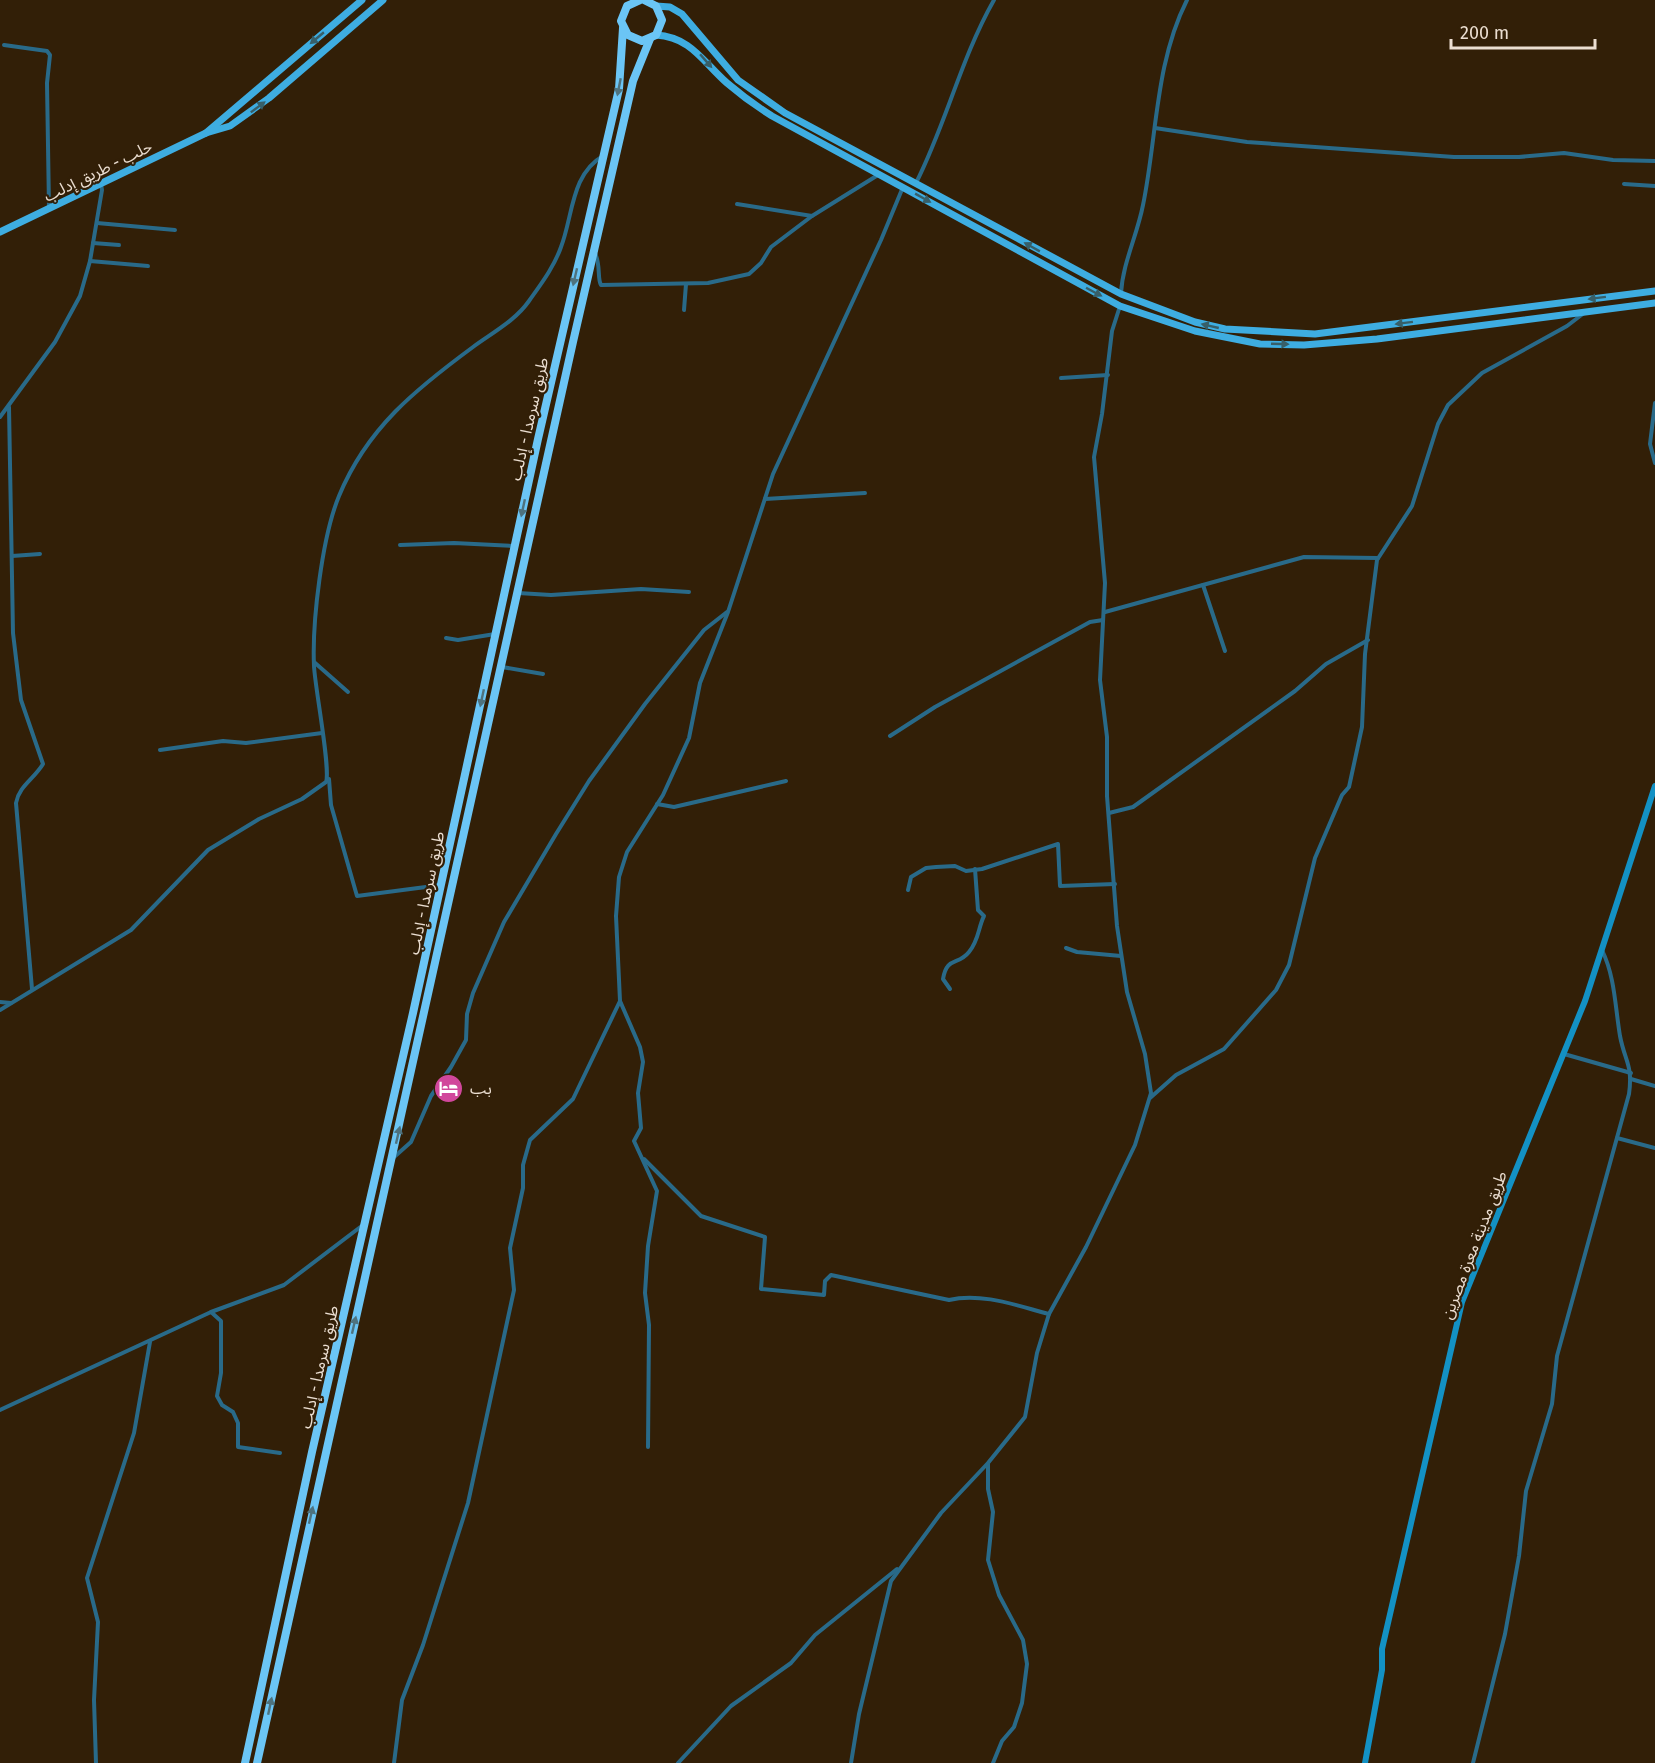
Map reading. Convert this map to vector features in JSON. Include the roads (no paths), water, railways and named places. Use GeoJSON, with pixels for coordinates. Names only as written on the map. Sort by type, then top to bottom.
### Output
{"type":"FeatureCollection","features":[{"type":"Feature","properties":{"kind":"highway"},"geometry":{"type":"LineString","coordinates":[[629,3],[640,0]]}},
{"type":"Feature","properties":{"kind":"highway"},"geometry":{"type":"LineString","coordinates":[[623,28],[634,39],[653,37],[662,20],[655,3],[644,0]]}},
{"type":"Feature","properties":{"kind":"highway","name":"طريق سرمدا - إدلب"},"geometry":{"type":"LineString","coordinates":[[245,1763],[312,1452],[351,1293],[515,546],[622,74],[622,17],[629,3]]}},
{"type":"Feature","properties":{"kind":"highway","name":"طريق سرمدا - إدلب"},"geometry":{"type":"LineString","coordinates":[[258,1763],[594,251],[633,81],[653,37]]}},
{"type":"Feature","properties":{"kind":"highway"},"geometry":{"type":"LineString","coordinates":[[413,1013],[425,1015]]}},
{"type":"Feature","properties":{"kind":"highway"},"geometry":{"type":"LineString","coordinates":[[351,1293],[361,1295]]}},
{"type":"Feature","properties":{"kind":"main road","name":"حلب - طريق إدلب"},"geometry":{"type":"LineString","coordinates":[[206,133],[362,0]]}},
{"type":"Feature","properties":{"kind":"main road","name":"حلب - طريق إدلب"},"geometry":{"type":"LineString","coordinates":[[0,232],[206,133],[230,126],[269,98],[383,0]]}},
{"type":"Feature","properties":{"kind":"main road"},"geometry":{"type":"LineString","coordinates":[[655,3],[668,3],[682,15],[720,61],[745,85],[785,113],[1121,294],[1195,322],[1224,329],[1315,334],[1655,291]]}},
{"type":"Feature","properties":{"kind":"main road"},"geometry":{"type":"LineString","coordinates":[[653,37],[674,37],[690,45],[725,81],[753,103],[1120,306],[1204,333],[1260,344],[1304,345],[1377,339],[1655,303]]}},
{"type":"Feature","properties":{"kind":"main road"},"geometry":{"type":"LineString","coordinates":[[843,154],[847,146]]}},
{"type":"Feature","properties":{"kind":"main road","name":"طريق مدينة معرة مصرين"},"geometry":{"type":"LineString","coordinates":[[1365,1763],[1382,1670],[1382,1649],[1462,1302],[1585,1001],[1601,946],[1655,786]]}},
{"type":"Feature","properties":{"kind":"street"},"geometry":{"type":"LineString","coordinates":[[916,183],[936,144],[977,34],[994,0]]}},
{"type":"Feature","properties":{"kind":"street"},"geometry":{"type":"LineString","coordinates":[[1121,294],[1124,267],[1139,225],[1164,65],[1172,36],[1187,0]]}},
{"type":"Feature","properties":{"kind":"street"},"geometry":{"type":"LineString","coordinates":[[4,45],[48,51],[50,55],[47,83],[49,209]]}},
{"type":"Feature","properties":{"kind":"street"},"geometry":{"type":"LineString","coordinates":[[1155,128],[1247,142],[1454,157],[1519,157],[1564,153],[1613,160],[1655,161]]}},
{"type":"Feature","properties":{"kind":"street"},"geometry":{"type":"LineString","coordinates":[[441,885],[357,896],[332,810],[314,662],[318,599],[327,540],[338,498],[357,459],[388,416],[428,381],[506,324],[526,306],[549,274],[561,248],[577,185],[590,165],[604,155]]}},
{"type":"Feature","properties":{"kind":"street"},"geometry":{"type":"LineString","coordinates":[[594,251],[600,263],[598,279],[601,285],[716,282],[749,274],[761,263],[771,247],[812,216],[879,174]]}},
{"type":"Feature","properties":{"kind":"street"},"geometry":{"type":"LineString","coordinates":[[0,417],[55,342],[75,307],[90,261],[102,190],[101,184]]}},
{"type":"Feature","properties":{"kind":"street"},"geometry":{"type":"LineString","coordinates":[[1624,184],[1655,186]]}},
{"type":"Feature","properties":{"kind":"street"},"geometry":{"type":"LineString","coordinates":[[903,187],[867,272],[792,427],[773,474],[728,612],[700,683],[689,738],[657,804],[627,852],[619,877],[616,916],[620,1001],[637,1038],[643,1062],[638,1093],[641,1128],[634,1141],[636,1150],[644,1160],[701,1216],[765,1237],[761,1289],[824,1295],[825,1281],[831,1275],[949,1300],[964,1296],[1006,1302],[1049,1314]]}},
{"type":"Feature","properties":{"kind":"street"},"geometry":{"type":"LineString","coordinates":[[737,204],[812,216]]}},
{"type":"Feature","properties":{"kind":"street"},"geometry":{"type":"LineString","coordinates":[[97,223],[175,230]]}},
{"type":"Feature","properties":{"kind":"street"},"geometry":{"type":"LineString","coordinates":[[93,243],[119,245]]}},
{"type":"Feature","properties":{"kind":"street"},"geometry":{"type":"LineString","coordinates":[[90,261],[148,266]]}},
{"type":"Feature","properties":{"kind":"street"},"geometry":{"type":"LineString","coordinates":[[684,310],[686,284]]}},
{"type":"Feature","properties":{"kind":"street"},"geometry":{"type":"LineString","coordinates":[[851,1763],[876,1638],[891,1581],[941,1513],[988,1463],[1024,1417],[1037,1353],[1049,1314],[1091,1237],[1135,1145],[1149,1099],[1144,1054],[1127,992],[1117,926],[1109,813],[1107,738],[1100,680],[1106,583],[1094,457],[1108,375],[1112,331],[1120,306]]}},
{"type":"Feature","properties":{"kind":"street"},"geometry":{"type":"LineString","coordinates":[[1149,1099],[1176,1076],[1224,1049],[1276,990],[1289,965],[1315,858],[1342,795],[1349,787],[1362,727],[1368,640],[1378,558],[1412,506],[1438,424],[1448,405],[1482,373],[1567,326],[1586,311]]}},
{"type":"Feature","properties":{"kind":"street"},"geometry":{"type":"LineString","coordinates":[[1061,378],[1108,375]]}},
{"type":"Feature","properties":{"kind":"street"},"geometry":{"type":"LineString","coordinates":[[1655,403],[1650,444],[1655,464]]}},
{"type":"Feature","properties":{"kind":"street"},"geometry":{"type":"LineString","coordinates":[[9,407],[13,633],[21,700],[44,764],[38,774],[18,791],[16,804],[32,989]]}},
{"type":"Feature","properties":{"kind":"street"},"geometry":{"type":"LineString","coordinates":[[765,500],[865,492]]}},
{"type":"Feature","properties":{"kind":"street"},"geometry":{"type":"LineString","coordinates":[[400,545],[454,543],[515,546]]}},
{"type":"Feature","properties":{"kind":"street"},"geometry":{"type":"LineString","coordinates":[[12,556],[40,554]]}},
{"type":"Feature","properties":{"kind":"street"},"geometry":{"type":"LineString","coordinates":[[1105,612],[1304,557],[1378,558]]}},
{"type":"Feature","properties":{"kind":"street"},"geometry":{"type":"LineString","coordinates":[[1203,585],[1225,651]]}},
{"type":"Feature","properties":{"kind":"street"},"geometry":{"type":"LineString","coordinates":[[517,593],[551,595],[640,590],[689,592]]}},
{"type":"Feature","properties":{"kind":"street"},"geometry":{"type":"LineString","coordinates":[[393,1158],[411,1142],[431,1096],[466,1040],[467,1014],[473,993],[495,942],[504,922],[556,834],[589,781],[645,704],[704,630],[728,612]]}},
{"type":"Feature","properties":{"kind":"street"},"geometry":{"type":"LineString","coordinates":[[890,736],[935,707],[1090,622],[1103,620]]}},
{"type":"Feature","properties":{"kind":"street"},"geometry":{"type":"LineString","coordinates":[[446,638],[476,639],[496,634]]}},
{"type":"Feature","properties":{"kind":"street"},"geometry":{"type":"LineString","coordinates":[[1109,813],[1133,807],[1295,691],[1326,664],[1368,640]]}},
{"type":"Feature","properties":{"kind":"street"},"geometry":{"type":"LineString","coordinates":[[314,662],[348,692]]}},
{"type":"Feature","properties":{"kind":"street"},"geometry":{"type":"LineString","coordinates":[[501,666],[543,674]]}},
{"type":"Feature","properties":{"kind":"street"},"geometry":{"type":"LineString","coordinates":[[160,750],[223,741],[246,743],[321,733]]}},
{"type":"Feature","properties":{"kind":"street"},"geometry":{"type":"LineString","coordinates":[[0,1010],[131,930],[208,850],[259,819],[312,793],[324,784],[328,775]]}},
{"type":"Feature","properties":{"kind":"street"},"geometry":{"type":"LineString","coordinates":[[657,804],[674,807],[786,781]]}},
{"type":"Feature","properties":{"kind":"street"},"geometry":{"type":"LineString","coordinates":[[908,890],[911,877],[926,868],[955,866],[966,871],[1058,844],[1060,886],[1115,884]]}},
{"type":"Feature","properties":{"kind":"street"},"geometry":{"type":"LineString","coordinates":[[950,989],[943,979],[948,963],[966,956],[981,932],[984,916],[978,910],[975,869]]}},
{"type":"Feature","properties":{"kind":"street"},"geometry":{"type":"LineString","coordinates":[[1473,1763],[1504,1634],[1519,1556],[1526,1491],[1552,1404],[1557,1356],[1631,1079],[1622,1045],[1611,969],[1601,946]]}},
{"type":"Feature","properties":{"kind":"street"},"geometry":{"type":"LineString","coordinates":[[1066,948],[1077,952],[1121,956]]}},
{"type":"Feature","properties":{"kind":"street"},"geometry":{"type":"LineString","coordinates":[[394,1763],[402,1700],[423,1645],[468,1503],[514,1290],[510,1248],[523,1188],[523,1165],[530,1140],[573,1099],[620,1001]]}},
{"type":"Feature","properties":{"kind":"street"},"geometry":{"type":"LineString","coordinates":[[0,1002],[11,1003]]}},
{"type":"Feature","properties":{"kind":"street"},"geometry":{"type":"LineString","coordinates":[[1564,1054],[1631,1073]]}},
{"type":"Feature","properties":{"kind":"street"},"geometry":{"type":"LineString","coordinates":[[1631,1079],[1655,1086]]}},
{"type":"Feature","properties":{"kind":"street"},"geometry":{"type":"LineString","coordinates":[[1617,1138],[1655,1148]]}},
{"type":"Feature","properties":{"kind":"street"},"geometry":{"type":"LineString","coordinates":[[644,1160],[657,1191],[648,1246],[645,1293],[648,1309],[648,1447]]}},
{"type":"Feature","properties":{"kind":"street"},"geometry":{"type":"LineString","coordinates":[[0,1410],[211,1312],[284,1285],[366,1223]]}},
{"type":"Feature","properties":{"kind":"street"},"geometry":{"type":"LineString","coordinates":[[211,1312],[220,1321],[221,1373],[217,1396],[222,1405],[233,1412],[238,1423],[238,1447],[280,1453]]}},
{"type":"Feature","properties":{"kind":"street"},"geometry":{"type":"LineString","coordinates":[[96,1763],[94,1700],[98,1622],[87,1578],[135,1432],[150,1342]]}},
{"type":"Feature","properties":{"kind":"street"},"geometry":{"type":"LineString","coordinates":[[988,1463],[988,1490],[993,1512],[988,1560],[999,1595],[1023,1640],[1027,1664],[1017,1720],[993,1763]]}},
{"type":"Feature","properties":{"kind":"street"},"geometry":{"type":"LineString","coordinates":[[678,1763],[731,1706],[791,1663],[815,1635],[900,1567]]}},
{"type":"Feature","properties":{"kind":"place","name":"بب"},"geometry":{"type":"Point","coordinates":[449,1088]}}]}
